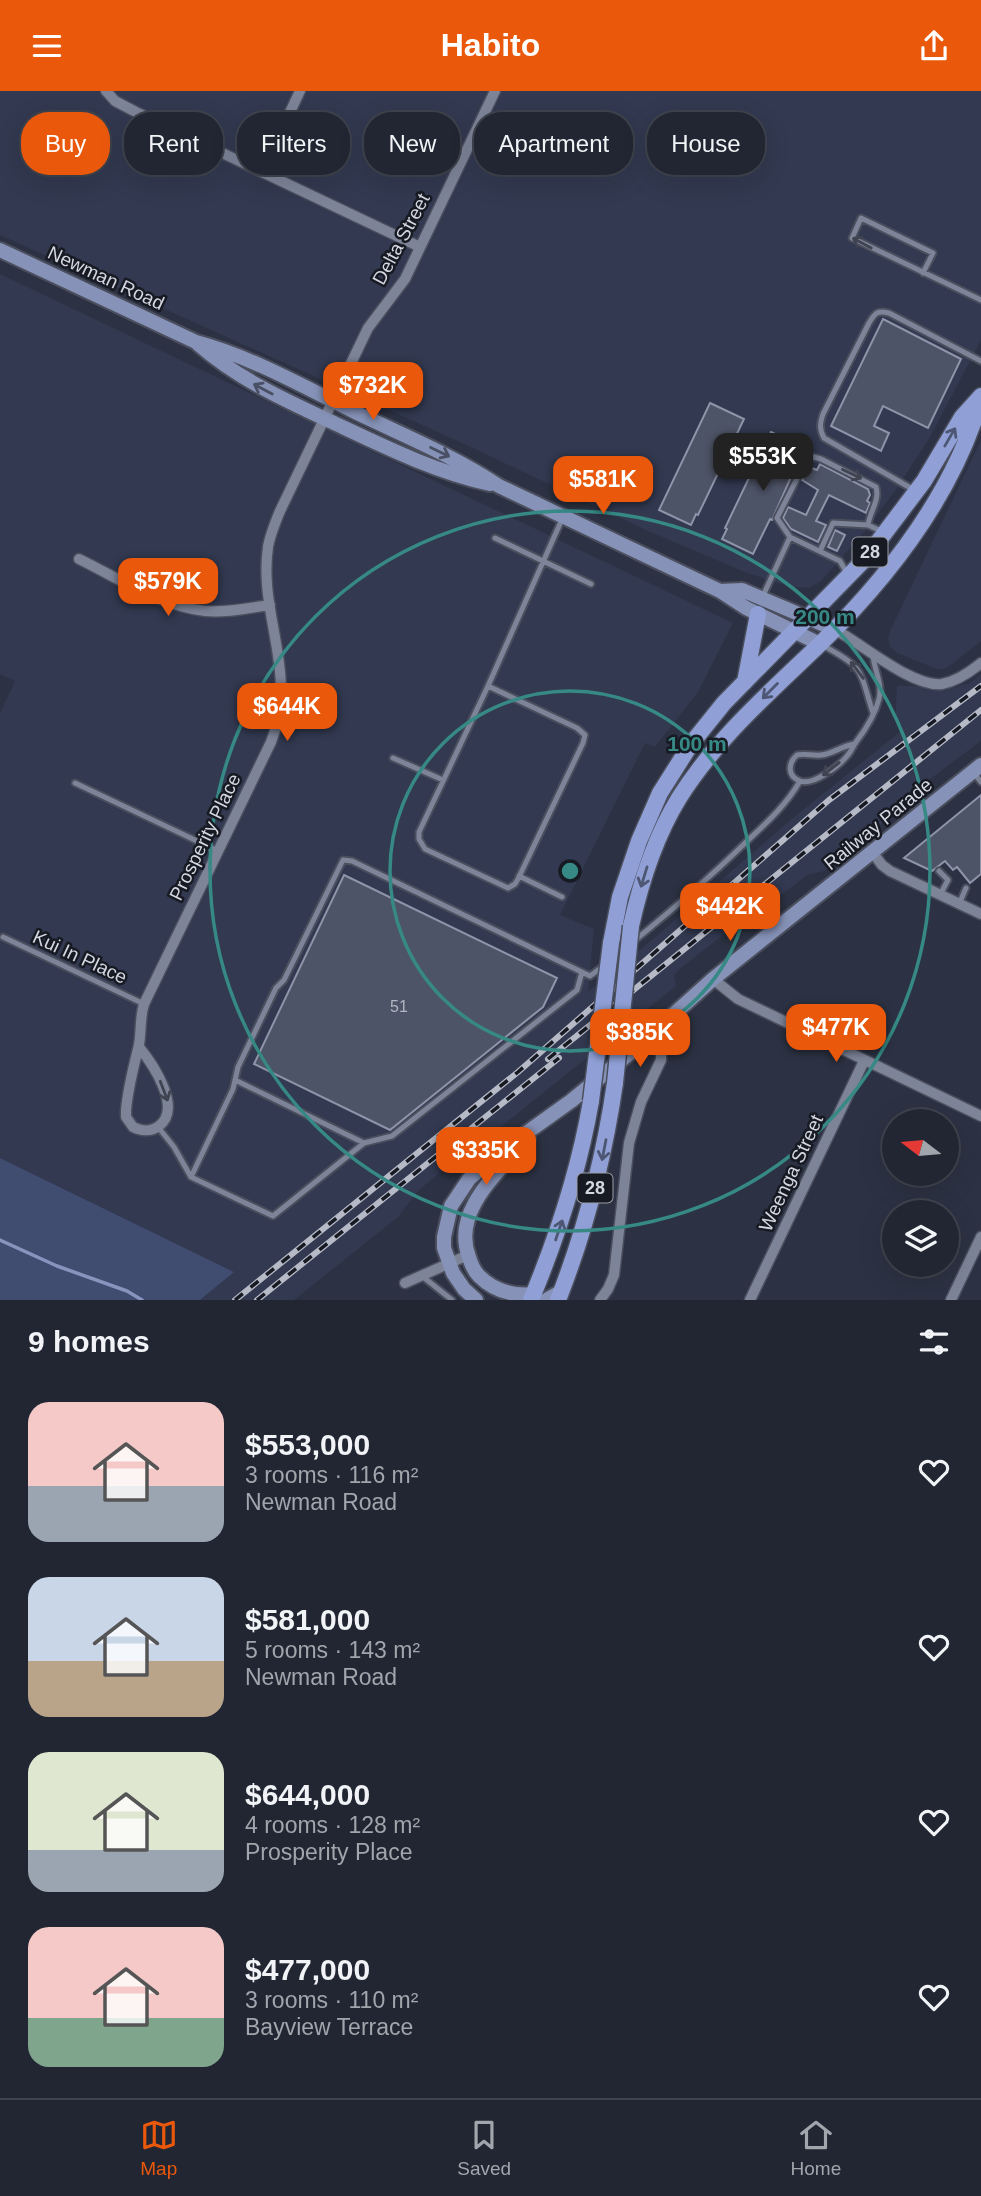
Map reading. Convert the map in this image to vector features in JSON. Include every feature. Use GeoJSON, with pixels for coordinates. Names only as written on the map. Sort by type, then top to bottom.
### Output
{"type":"FeatureCollection","features":[{"type":"Feature","properties":{"kind":"main road","name":"Newman Road"},"geometry":{"type":"LineString","coordinates":[[0,250],[196,342],[226,350],[471,467],[499,486],[720,591],[760,606],[809,617],[834,629]]}},
{"type":"Feature","properties":{"kind":"main road","name":"Newman Road"},"geometry":{"type":"LineString","coordinates":[[196,342],[219,363],[243,379],[324,418],[423,464],[466,479],[499,486]]}},
{"type":"Feature","properties":{"kind":"main road","name":"28"},"geometry":{"type":"LineString","coordinates":[[537,1298],[568,1204],[582,1149],[628,869],[660,793],[691,744],[745,682],[849,577],[886,533],[917,491],[962,417],[981,397]]}},
{"type":"Feature","properties":{"kind":"main road","name":"28"},"geometry":{"type":"LineString","coordinates":[[560,1295],[593,1198],[603,1159],[615,1083],[631,926],[649,861],[667,820],[702,765],[730,733],[820,644],[893,566],[921,527],[974,425],[981,397]]}},
{"type":"Feature","properties":{"kind":"main road","name":"Newman Road"},"geometry":{"type":"LineString","coordinates":[[760,606],[794,631],[820,644]]}},
{"type":"Feature","properties":{"kind":"main road"},"geometry":{"type":"LineString","coordinates":[[745,682],[760,606]]}},
{"type":"Feature","properties":{"kind":"main road","name":"Railway Parade"},"geometry":{"type":"LineString","coordinates":[[476,1300],[458,1282],[444,1248],[445,1225],[451,1206],[469,1179],[652,1034],[713,979],[978,773]]}},
{"type":"Feature","properties":{"kind":"main road","name":"Railway Parade"},"geometry":{"type":"LineString","coordinates":[[468,1255],[464,1236],[471,1210],[487,1186],[539,1125]]}},
{"type":"Feature","properties":{"kind":"main road"},"geometry":{"type":"LineString","coordinates":[[468,1255],[475,1271],[494,1287],[537,1298],[560,1295]]}},
{"type":"Feature","properties":{"kind":"street"},"geometry":{"type":"LineString","coordinates":[[106,91],[128,109],[237,160]]}},
{"type":"Feature","properties":{"kind":"street"},"geometry":{"type":"LineString","coordinates":[[290,112],[300,91]]}},
{"type":"Feature","properties":{"kind":"street","name":"Delta Street"},"geometry":{"type":"LineString","coordinates":[[333,401],[372,320],[400,287],[495,91]]}},
{"type":"Feature","properties":{"kind":"street"},"geometry":{"type":"LineString","coordinates":[[268,175],[420,247]]}},
{"type":"Feature","properties":{"kind":"street","name":"Prosperity Place"},"geometry":{"type":"LineString","coordinates":[[158,1127],[137,1129],[126,1117],[144,1004],[271,742],[279,717],[281,675],[267,570],[270,537],[333,401]]}},
{"type":"Feature","properties":{"kind":"street"},"geometry":{"type":"LineString","coordinates":[[79,559],[162,600],[188,608],[231,611],[270,605]]}},
{"type":"Feature","properties":{"kind":"street","name":"Newman Road"},"geometry":{"type":"LineString","coordinates":[[834,629],[911,677],[930,683],[941,684],[962,676],[981,663]]}},
{"type":"Feature","properties":{"kind":"street"},"geometry":{"type":"LineString","coordinates":[[873,853],[890,871],[981,914]]}},
{"type":"Feature","properties":{"kind":"street"},"geometry":{"type":"LineString","coordinates":[[713,979],[738,999],[981,1116]]}},
{"type":"Feature","properties":{"kind":"street"},"geometry":{"type":"LineString","coordinates":[[600,1300],[614,1275],[627,1153],[641,1102],[661,1060],[661,1050],[652,1034]]}},
{"type":"Feature","properties":{"kind":"street"},"geometry":{"type":"LineString","coordinates":[[139,1047],[149,1059],[168,1099],[166,1117],[158,1127]]}},
{"type":"Feature","properties":{"kind":"street","name":"Weenga Street"},"geometry":{"type":"LineString","coordinates":[[750,1300],[864,1061]]}},
{"type":"Feature","properties":{"kind":"street"},"geometry":{"type":"LineString","coordinates":[[951,1300],[981,1237]]}},
{"type":"Feature","properties":{"kind":"street"},"geometry":{"type":"LineString","coordinates":[[405,1283],[468,1255]]}},
{"type":"Feature","properties":{"kind":"lane"},"geometry":{"type":"LineString","coordinates":[[923,273],[933,253],[861,218],[852,238],[923,273],[981,300]]}},
{"type":"Feature","properties":{"kind":"lane"},"geometry":{"type":"LineString","coordinates":[[917,491],[824,437],[820,423],[822,414],[869,323],[880,310],[981,361]]}},
{"type":"Feature","properties":{"kind":"lane"},"geometry":{"type":"LineString","coordinates":[[849,577],[840,561],[790,537],[777,518],[807,460],[814,457],[821,459],[876,487],[878,498],[868,525]]}},
{"type":"Feature","properties":{"kind":"lane"},"geometry":{"type":"LineString","coordinates":[[488,686],[577,728],[584,735],[583,744],[515,884],[505,888],[425,849],[421,845],[419,832],[563,517]]}},
{"type":"Feature","properties":{"kind":"lane"},"geometry":{"type":"LineString","coordinates":[[820,551],[833,523],[868,525],[886,533]]}},
{"type":"Feature","properties":{"kind":"lane"},"geometry":{"type":"LineString","coordinates":[[760,606],[790,537]]}},
{"type":"Feature","properties":{"kind":"lane"},"geometry":{"type":"LineString","coordinates":[[495,538],[591,584]]}},
{"type":"Feature","properties":{"kind":"lane"},"geometry":{"type":"LineString","coordinates":[[820,644],[851,662],[862,675],[873,713]]}},
{"type":"Feature","properties":{"kind":"lane"},"geometry":{"type":"LineString","coordinates":[[854,744],[841,746],[824,755],[797,755],[790,764],[790,770],[800,781],[812,781],[848,756],[864,731],[879,698],[880,688],[872,652]]}},
{"type":"Feature","properties":{"kind":"lane"},"geometry":{"type":"LineString","coordinates":[[393,758],[443,781]]}},
{"type":"Feature","properties":{"kind":"lane"},"geometry":{"type":"LineString","coordinates":[[191,1177],[233,1089],[238,1067],[343,860],[352,861],[590,976],[615,951],[693,892],[783,806],[800,781]]}},
{"type":"Feature","properties":{"kind":"lane"},"geometry":{"type":"LineString","coordinates":[[75,783],[218,851]]}},
{"type":"Feature","properties":{"kind":"lane"},"geometry":{"type":"LineString","coordinates":[[939,871],[948,880],[940,895]]}},
{"type":"Feature","properties":{"kind":"lane"},"geometry":{"type":"LineString","coordinates":[[519,876],[562,897]]}},
{"type":"Feature","properties":{"kind":"lane"},"geometry":{"type":"LineString","coordinates":[[959,904],[966,888]]}},
{"type":"Feature","properties":{"kind":"lane","name":"Kui In Place"},"geometry":{"type":"LineString","coordinates":[[3,937],[144,1004]]}},
{"type":"Feature","properties":{"kind":"lane"},"geometry":{"type":"LineString","coordinates":[[158,1127],[174,1147],[191,1177],[273,1216],[364,1143],[392,1136],[414,1119],[577,990],[582,972]]}},
{"type":"Feature","properties":{"kind":"lane"},"geometry":{"type":"LineString","coordinates":[[235,1080],[364,1143]]}},
{"type":"Feature","properties":{"kind":"lane"},"geometry":{"type":"LineString","coordinates":[[422,1276],[452,1300]]}},
{"type":"Feature","properties":{"kind":"shaded area"},"geometry":{"type":"Polygon","coordinates":[[[0,91],[981,91],[981,340],[929,439],[895,491],[865,531],[821,581],[809,588],[787,586],[747,573],[648,531],[460,442],[0,235],[0,91]]]}},
{"type":"Feature","properties":{"kind":"shaded area"},"geometry":{"type":"Polygon","coordinates":[[[0,274],[733,623],[698,692],[655,747],[645,743],[560,915],[594,929],[588,992],[794,817],[901,731],[895,722],[897,686],[917,686],[929,690],[948,689],[970,683],[981,674],[981,741],[906,797],[905,805],[824,871],[807,875],[755,916],[750,914],[681,968],[674,975],[676,986],[481,1143],[479,1140],[418,1191],[398,1217],[294,1300],[200,1300],[234,1272],[0,1158],[0,713],[15,681],[0,674],[0,274]]]}},
{"type":"Feature","properties":{"kind":"shaded area"},"geometry":{"type":"Polygon","coordinates":[[[981,440],[981,641],[951,665],[937,669],[897,653],[890,646],[888,639],[981,440]]]}},
{"type":"Feature","properties":{"kind":"shaded area"},"geometry":{"type":"Polygon","coordinates":[[[0,1158],[234,1272],[200,1300],[0,1300],[0,1158]]]}},
{"type":"Feature","properties":{"kind":"building"},"geometry":{"type":"Polygon","coordinates":[[[883,319],[961,359],[928,428],[883,406],[874,426],[889,433],[881,451],[831,426],[883,319]]]}},
{"type":"Feature","properties":{"kind":"building"},"geometry":{"type":"Polygon","coordinates":[[[710,403],[744,419],[691,525],[659,510],[710,403]]]}},
{"type":"Feature","properties":{"kind":"building"},"geometry":{"type":"Polygon","coordinates":[[[771,432],[804,448],[772,520],[770,519],[753,554],[722,539],[771,432]]]}},
{"type":"Feature","properties":{"kind":"building"},"geometry":{"type":"Polygon","coordinates":[[[820,464],[868,489],[870,495],[867,501],[870,503],[866,513],[829,495],[816,521],[826,525],[818,542],[791,529],[783,518],[788,507],[806,515],[818,490],[802,480],[809,467],[817,470],[820,464]]]}},
{"type":"Feature","properties":{"kind":"building"},"geometry":{"type":"Polygon","coordinates":[[[835,530],[845,535],[837,551],[828,547],[835,530]]]}},
{"type":"Feature","properties":{"kind":"building"},"geometry":{"type":"Polygon","coordinates":[[[981,795],[981,874],[970,883],[957,867],[953,870],[945,861],[932,871],[904,858],[981,795]]]}},
{"type":"Feature","properties":{"kind":"building"},"geometry":{"type":"Polygon","coordinates":[[[344,875],[557,978],[543,1007],[390,1130],[254,1064],[344,875]]]}},
{"type":"Feature","properties":{"kind":"waterway"},"geometry":{"type":"LineString","coordinates":[[0,1240],[57,1266],[127,1291],[142,1300]]}},
{"type":"Feature","properties":{"kind":"railway"},"geometry":{"type":"LineString","coordinates":[[235,1300],[518,1072],[829,800],[981,686]]}},
{"type":"Feature","properties":{"kind":"railway"},"geometry":{"type":"LineString","coordinates":[[548,1059],[981,710]]}},
{"type":"Feature","properties":{"kind":"railway"},"geometry":{"type":"LineString","coordinates":[[257,1300],[559,1058]]}}]}
